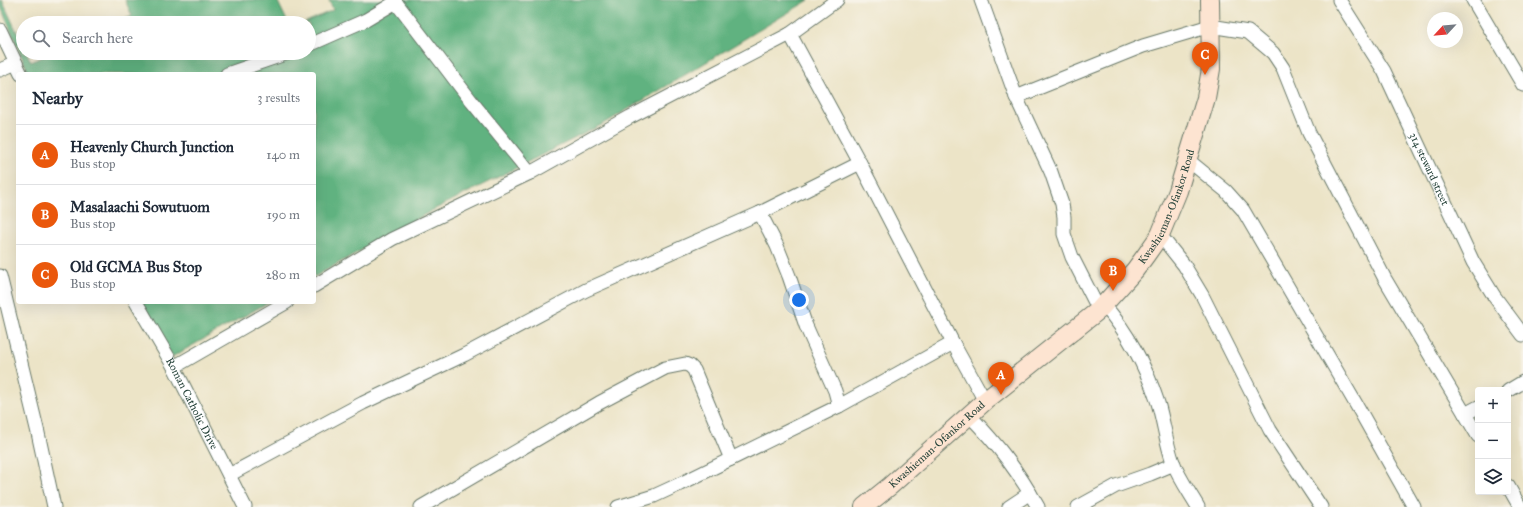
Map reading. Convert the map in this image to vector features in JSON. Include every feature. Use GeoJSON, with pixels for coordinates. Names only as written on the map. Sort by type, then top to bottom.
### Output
{"type":"FeatureCollection","features":[{"type":"Feature","properties":{"kind":"main road","name":"Kwashieman-Ofankor Road"},"geometry":{"type":"LineString","coordinates":[[864,507],[970,416],[985,401],[1102,308],[1135,270],[1160,235],[1178,191],[1201,117],[1209,84],[1211,69],[1210,0]]}},
{"type":"Feature","properties":{"kind":"street"},"geometry":{"type":"LineString","coordinates":[[316,285],[392,239],[530,173],[630,117],[790,34],[837,0]]}},
{"type":"Feature","properties":{"kind":"street"},"geometry":{"type":"LineString","coordinates":[[980,0],[1016,97],[1051,172],[1062,204],[1064,234],[1072,257],[1102,308],[1126,332],[1143,364],[1158,404],[1164,433],[1174,464],[1198,507]]}},
{"type":"Feature","properties":{"kind":"street","name":"314 steward street"},"geometry":{"type":"LineString","coordinates":[[1339,0],[1384,70],[1473,262],[1494,296],[1523,335]]}},
{"type":"Feature","properties":{"kind":"street"},"geometry":{"type":"LineString","coordinates":[[1473,0],[1523,85]]}},
{"type":"Feature","properties":{"kind":"street"},"geometry":{"type":"LineString","coordinates":[[316,42],[366,20],[395,1],[472,102],[530,173]]}},
{"type":"Feature","properties":{"kind":"street"},"geometry":{"type":"LineString","coordinates":[[1016,97],[1143,46],[1210,26],[1248,32],[1273,54],[1280,63],[1309,133],[1385,279],[1475,431]]}},
{"type":"Feature","properties":{"kind":"street"},"geometry":{"type":"LineString","coordinates":[[0,30],[18,68],[0,70]]}},
{"type":"Feature","properties":{"kind":"street"},"geometry":{"type":"LineString","coordinates":[[790,34],[860,162],[953,343],[985,401]]}},
{"type":"Feature","properties":{"kind":"street"},"geometry":{"type":"LineString","coordinates":[[233,72],[268,60]]}},
{"type":"Feature","properties":{"kind":"street"},"geometry":{"type":"LineString","coordinates":[[1188,160],[1226,190],[1243,210],[1414,507]]}},
{"type":"Feature","properties":{"kind":"street"},"geometry":{"type":"LineString","coordinates":[[229,475],[363,403],[464,355],[586,290],[760,213],[860,162]]}},
{"type":"Feature","properties":{"kind":"street"},"geometry":{"type":"LineString","coordinates":[[760,213],[777,246],[806,326],[835,391],[839,406]]}},
{"type":"Feature","properties":{"kind":"street"},"geometry":{"type":"LineString","coordinates":[[1160,235],[1184,265],[1202,295],[1270,430],[1321,507]]}},
{"type":"Feature","properties":{"kind":"street"},"geometry":{"type":"LineString","coordinates":[[0,276],[38,433],[54,507]]}},
{"type":"Feature","properties":{"kind":"street","name":"Roman Catholic Drive"},"geometry":{"type":"LineString","coordinates":[[137,304],[174,367],[245,507]]}},
{"type":"Feature","properties":{"kind":"street"},"geometry":{"type":"LineString","coordinates":[[174,367],[284,304]]}},
{"type":"Feature","properties":{"kind":"street"},"geometry":{"type":"LineString","coordinates":[[618,507],[654,496],[731,459],[839,406],[953,343]]}},
{"type":"Feature","properties":{"kind":"street"},"geometry":{"type":"LineString","coordinates":[[421,507],[600,403],[665,368],[677,364],[685,364],[694,370],[731,459]]}},
{"type":"Feature","properties":{"kind":"street"},"geometry":{"type":"LineString","coordinates":[[1511,389],[1523,382]]}},
{"type":"Feature","properties":{"kind":"street"},"geometry":{"type":"LineString","coordinates":[[1465,414],[1475,409]]}},
{"type":"Feature","properties":{"kind":"street"},"geometry":{"type":"LineString","coordinates":[[970,416],[997,445],[1015,468],[1038,507]]}},
{"type":"Feature","properties":{"kind":"street"},"geometry":{"type":"LineString","coordinates":[[1078,507],[1116,486],[1174,464]]}},
{"type":"Feature","properties":{"kind":"street"},"geometry":{"type":"LineString","coordinates":[[1511,491],[1520,507]]}},
{"type":"Feature","properties":{"kind":"street"},"geometry":{"type":"LineString","coordinates":[[1009,507],[1030,493]]}},
{"type":"Feature","properties":{"kind":"green space"},"geometry":{"type":"Polygon","coordinates":[[[0,0],[2,0],[16,30],[16,43],[0,5],[0,0]]]}},
{"type":"Feature","properties":{"kind":"green space"},"geometry":{"type":"Polygon","coordinates":[[[125,0],[277,0],[285,16],[132,16],[125,0]]]}},
{"type":"Feature","properties":{"kind":"green space"},"geometry":{"type":"Polygon","coordinates":[[[329,0],[809,0],[607,122],[431,211],[316,276],[316,72],[252,72],[252,70],[248,72],[28,72],[23,60],[30,60],[31,62],[36,60],[316,60],[316,18],[333,10],[329,0]]]}},
{"type":"Feature","properties":{"kind":"green space"},"geometry":{"type":"Polygon","coordinates":[[[143,304],[265,304],[172,357],[143,304]]]}},
{"type":"Feature","properties":{"kind":"place","name":"Old GCMA Bus Stop"},"geometry":{"type":"Point","coordinates":[1205,75]}},
{"type":"Feature","properties":{"kind":"place","name":"Masalaachi Sowutuom"},"geometry":{"type":"Point","coordinates":[1113,291]}},
{"type":"Feature","properties":{"kind":"place","name":"Heavenly Church Junction"},"geometry":{"type":"Point","coordinates":[1001,395]}}]}
